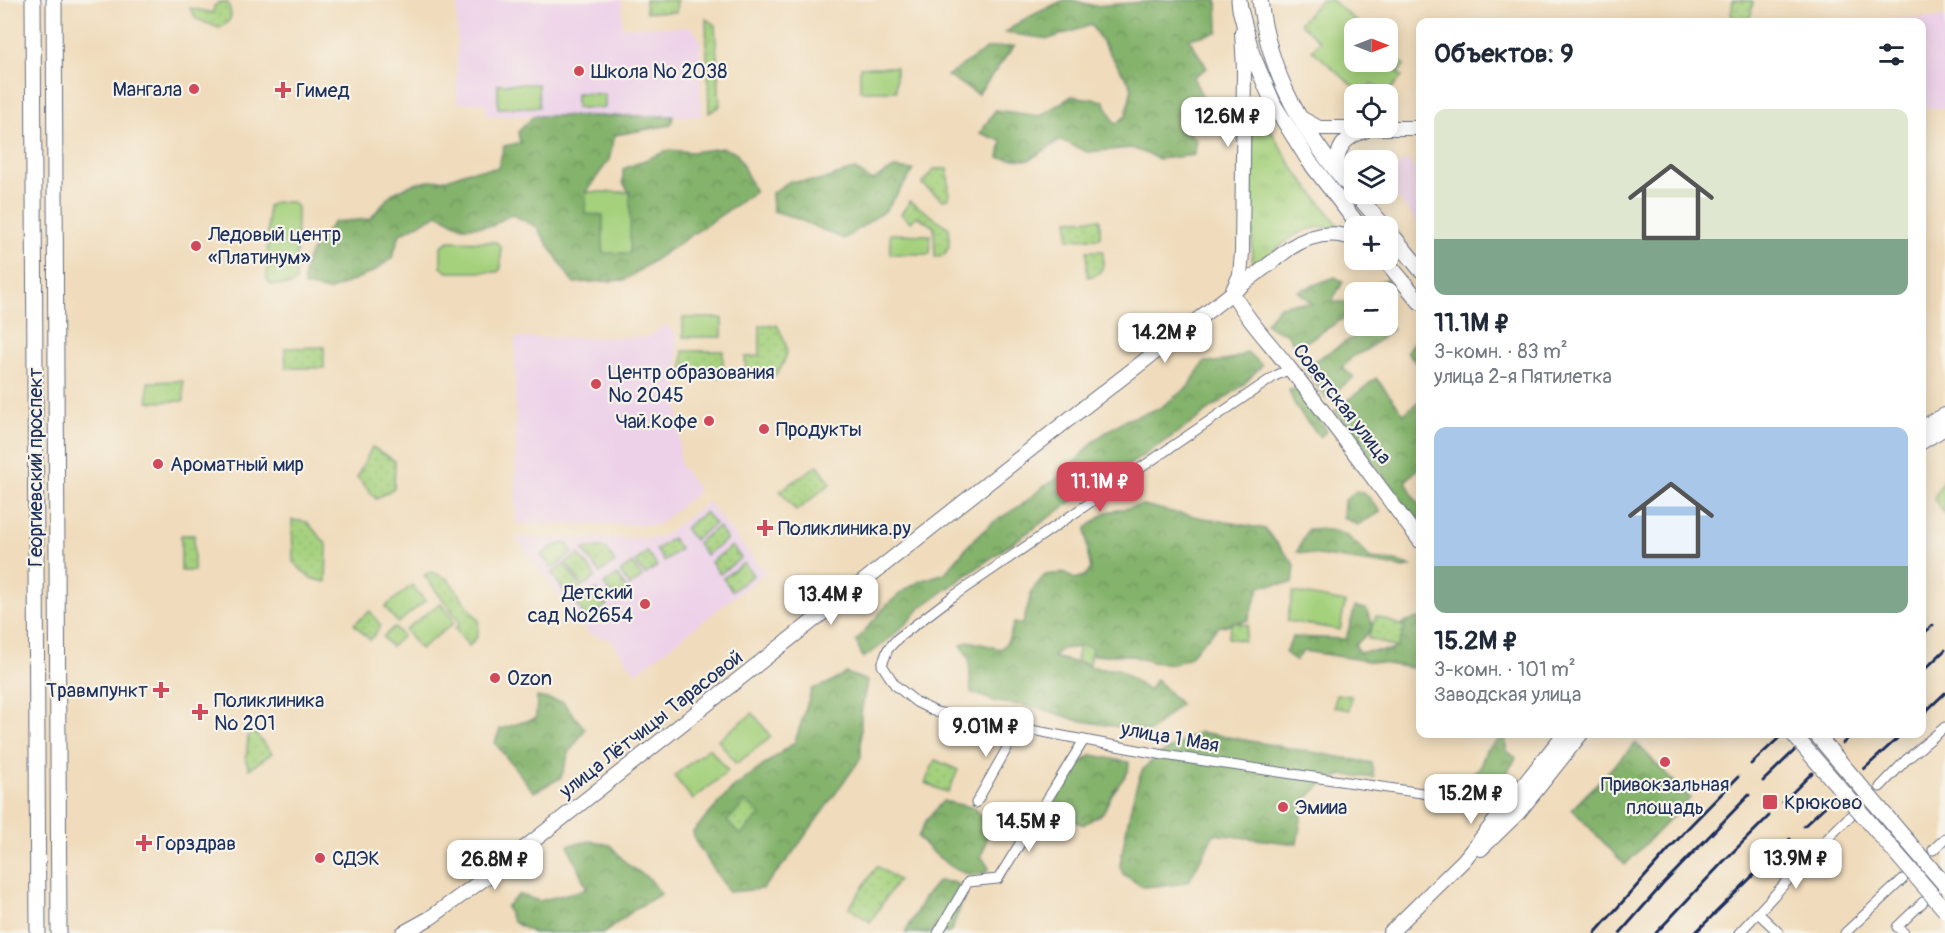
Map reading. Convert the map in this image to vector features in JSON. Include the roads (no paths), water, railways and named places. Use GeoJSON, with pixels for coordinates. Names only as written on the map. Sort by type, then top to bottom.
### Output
{"type":"FeatureCollection","features":[{"type":"Feature","properties":{"kind":"main road","name":"Георгиевский проспект"},"geometry":{"type":"LineString","coordinates":[[33,0],[38,933]]}},
{"type":"Feature","properties":{"kind":"main road","name":"Георгиевский проспект"},"geometry":{"type":"LineString","coordinates":[[54,0],[59,933]]}},
{"type":"Feature","properties":{"kind":"main road"},"geometry":{"type":"LineString","coordinates":[[1260,0],[1270,54],[1287,95],[1299,117],[1344,181]]}},
{"type":"Feature","properties":{"kind":"main road"},"geometry":{"type":"LineString","coordinates":[[1240,5],[1252,54],[1274,105],[1309,161],[1351,216]]}},
{"type":"Feature","properties":{"kind":"main road"},"geometry":{"type":"LineString","coordinates":[[1232,292],[1240,275],[1242,253],[1244,69],[1240,5]]}},
{"type":"Feature","properties":{"kind":"main road"},"geometry":{"type":"LineString","coordinates":[[1299,117],[1319,128],[1344,128]]}},
{"type":"Feature","properties":{"kind":"main road"},"geometry":{"type":"LineString","coordinates":[[1398,128],[1416,128]]}},
{"type":"Feature","properties":{"kind":"main road"},"geometry":{"type":"LineString","coordinates":[[1340,176],[1336,163],[1337,155],[1341,147],[1352,138]]}},
{"type":"Feature","properties":{"kind":"main road"},"geometry":{"type":"LineString","coordinates":[[1365,204],[1375,216]]}},
{"type":"Feature","properties":{"kind":"main road","name":"улица Лётчицы Тарасовой"},"geometry":{"type":"LineString","coordinates":[[403,933],[430,918],[499,868],[1232,292],[1303,240],[1322,234],[1344,236]]}},
{"type":"Feature","properties":{"kind":"main road"},"geometry":{"type":"LineString","coordinates":[[1398,242],[1416,264]]}},
{"type":"Feature","properties":{"kind":"main road"},"geometry":{"type":"LineString","coordinates":[[1393,270],[1416,297]]}},
{"type":"Feature","properties":{"kind":"main road","name":"Советская улица"},"geometry":{"type":"LineString","coordinates":[[1232,292],[1244,313],[1372,474],[1416,535]]}},
{"type":"Feature","properties":{"kind":"main road"},"geometry":{"type":"LineString","coordinates":[[1926,425],[1945,415]]}},
{"type":"Feature","properties":{"kind":"main road"},"geometry":{"type":"LineString","coordinates":[[1926,440],[1945,428]]}},
{"type":"Feature","properties":{"kind":"main road"},"geometry":{"type":"LineString","coordinates":[[1464,860],[1561,738]]}},
{"type":"Feature","properties":{"kind":"main road"},"geometry":{"type":"LineString","coordinates":[[1390,933],[1464,860],[1503,829],[1578,738]]}},
{"type":"Feature","properties":{"kind":"main road"},"geometry":{"type":"LineString","coordinates":[[1796,738],[1945,910]]}},
{"type":"Feature","properties":{"kind":"main road"},"geometry":{"type":"LineString","coordinates":[[1819,738],[1945,885]]}},
{"type":"Feature","properties":{"kind":"street"},"geometry":{"type":"LineString","coordinates":[[34,85],[44,91],[55,86]]}},
{"type":"Feature","properties":{"kind":"street","name":"улица 1 Мая"},"geometry":{"type":"LineString","coordinates":[[1290,369],[1275,376],[1023,547],[898,638],[888,649],[882,666],[895,685],[916,702],[936,712],[1216,763],[1422,793],[1519,812]]}},
{"type":"Feature","properties":{"kind":"street"},"geometry":{"type":"LineString","coordinates":[[1880,787],[1906,760],[1945,727]]}},
{"type":"Feature","properties":{"kind":"street"},"geometry":{"type":"LineString","coordinates":[[976,803],[1019,728]]}},
{"type":"Feature","properties":{"kind":"street"},"geometry":{"type":"LineString","coordinates":[[938,933],[968,882],[998,879],[1084,740]]}},
{"type":"Feature","properties":{"kind":"street"},"geometry":{"type":"LineString","coordinates":[[1826,840],[1850,816]]}},
{"type":"Feature","properties":{"kind":"street"},"geometry":{"type":"LineString","coordinates":[[1933,850],[1945,838]]}},
{"type":"Feature","properties":{"kind":"street"},"geometry":{"type":"LineString","coordinates":[[1738,933],[1804,863]]}},
{"type":"Feature","properties":{"kind":"street"},"geometry":{"type":"LineString","coordinates":[[1845,933],[1903,879]]}},
{"type":"Feature","properties":{"kind":"street"},"geometry":{"type":"LineString","coordinates":[[1904,933],[1897,927],[1923,902]]}},
{"type":"Feature","properties":{"kind":"street"},"geometry":{"type":"LineString","coordinates":[[1758,913],[1779,933]]}},
{"type":"Feature","properties":{"kind":"tunnel"},"geometry":{"type":"LineString","coordinates":[[1804,863],[1826,840]]}},
{"type":"Feature","properties":{"kind":"railway"},"geometry":{"type":"LineString","coordinates":[[1926,631],[1933,625]]}},
{"type":"Feature","properties":{"kind":"railway"},"geometry":{"type":"LineString","coordinates":[[1926,668],[1945,650]]}},
{"type":"Feature","properties":{"kind":"railway"},"geometry":{"type":"LineString","coordinates":[[1926,711],[1945,693]]}},
{"type":"Feature","properties":{"kind":"railway"},"geometry":{"type":"LineString","coordinates":[[1751,764],[1779,738]]}},
{"type":"Feature","properties":{"kind":"railway"},"geometry":{"type":"LineString","coordinates":[[1843,743],[1849,738]]}},
{"type":"Feature","properties":{"kind":"railway"},"geometry":{"type":"LineString","coordinates":[[1864,769],[1898,738]]}},
{"type":"Feature","properties":{"kind":"railway"},"geometry":{"type":"LineString","coordinates":[[1763,781],[1794,751]]}},
{"type":"Feature","properties":{"kind":"railway"},"geometry":{"type":"LineString","coordinates":[[1783,802],[1812,773]]}},
{"type":"Feature","properties":{"kind":"railway"},"geometry":{"type":"LineString","coordinates":[[1595,933],[1688,828],[1738,777]]}},
{"type":"Feature","properties":{"kind":"railway"},"geometry":{"type":"LineString","coordinates":[[1620,933],[1663,884],[1749,795]]}},
{"type":"Feature","properties":{"kind":"railway"},"geometry":{"type":"LineString","coordinates":[[1804,826],[1834,798]]}},
{"type":"Feature","properties":{"kind":"railway"},"geometry":{"type":"LineString","coordinates":[[1656,933],[1769,816]]}},
{"type":"Feature","properties":{"kind":"railway"},"geometry":{"type":"LineString","coordinates":[[1695,933],[1790,839]]}},
{"type":"Feature","properties":{"kind":"place","name":"Школа № 2038"},"geometry":{"type":"Point","coordinates":[579,71]}},
{"type":"Feature","properties":{"kind":"place","name":"Мангала"},"geometry":{"type":"Point","coordinates":[194,89]}},
{"type":"Feature","properties":{"kind":"place","name":"Гимед"},"geometry":{"type":"Point","coordinates":[283,90]}},
{"type":"Feature","properties":{"kind":"place","name":"Ледовый центр «Платинум»"},"geometry":{"type":"Point","coordinates":[196,246]}},
{"type":"Feature","properties":{"kind":"place","name":"Центр образования № 2045"},"geometry":{"type":"Point","coordinates":[596,384]}},
{"type":"Feature","properties":{"kind":"place","name":"Чай.Кофе"},"geometry":{"type":"Point","coordinates":[709,421]}},
{"type":"Feature","properties":{"kind":"place","name":"Продукты"},"geometry":{"type":"Point","coordinates":[764,429]}},
{"type":"Feature","properties":{"kind":"place","name":"Ароматный мир"},"geometry":{"type":"Point","coordinates":[158,464]}},
{"type":"Feature","properties":{"kind":"place","name":"Поликлиника.ру"},"geometry":{"type":"Point","coordinates":[765,528]}},
{"type":"Feature","properties":{"kind":"place","name":"Детский сад №2654"},"geometry":{"type":"Point","coordinates":[645,604]}},
{"type":"Feature","properties":{"kind":"place","name":"Ozon"},"geometry":{"type":"Point","coordinates":[495,678]}},
{"type":"Feature","properties":{"kind":"place","name":"Травмпункт"},"geometry":{"type":"Point","coordinates":[161,690]}},
{"type":"Feature","properties":{"kind":"place","name":"Поликлиника № 201"},"geometry":{"type":"Point","coordinates":[200,712]}},
{"type":"Feature","properties":{"kind":"place","name":"Привокзальная площадь"},"geometry":{"type":"Point","coordinates":[1665,762]}},
{"type":"Feature","properties":{"kind":"place","name":"Крюково"},"geometry":{"type":"Point","coordinates":[1770,802]}},
{"type":"Feature","properties":{"kind":"place","name":"Эмииа"},"geometry":{"type":"Point","coordinates":[1283,807]}},
{"type":"Feature","properties":{"kind":"place","name":"Горздрав"},"geometry":{"type":"Point","coordinates":[144,843]}},
{"type":"Feature","properties":{"kind":"place","name":"СДЭК"},"geometry":{"type":"Point","coordinates":[320,858]}}]}
